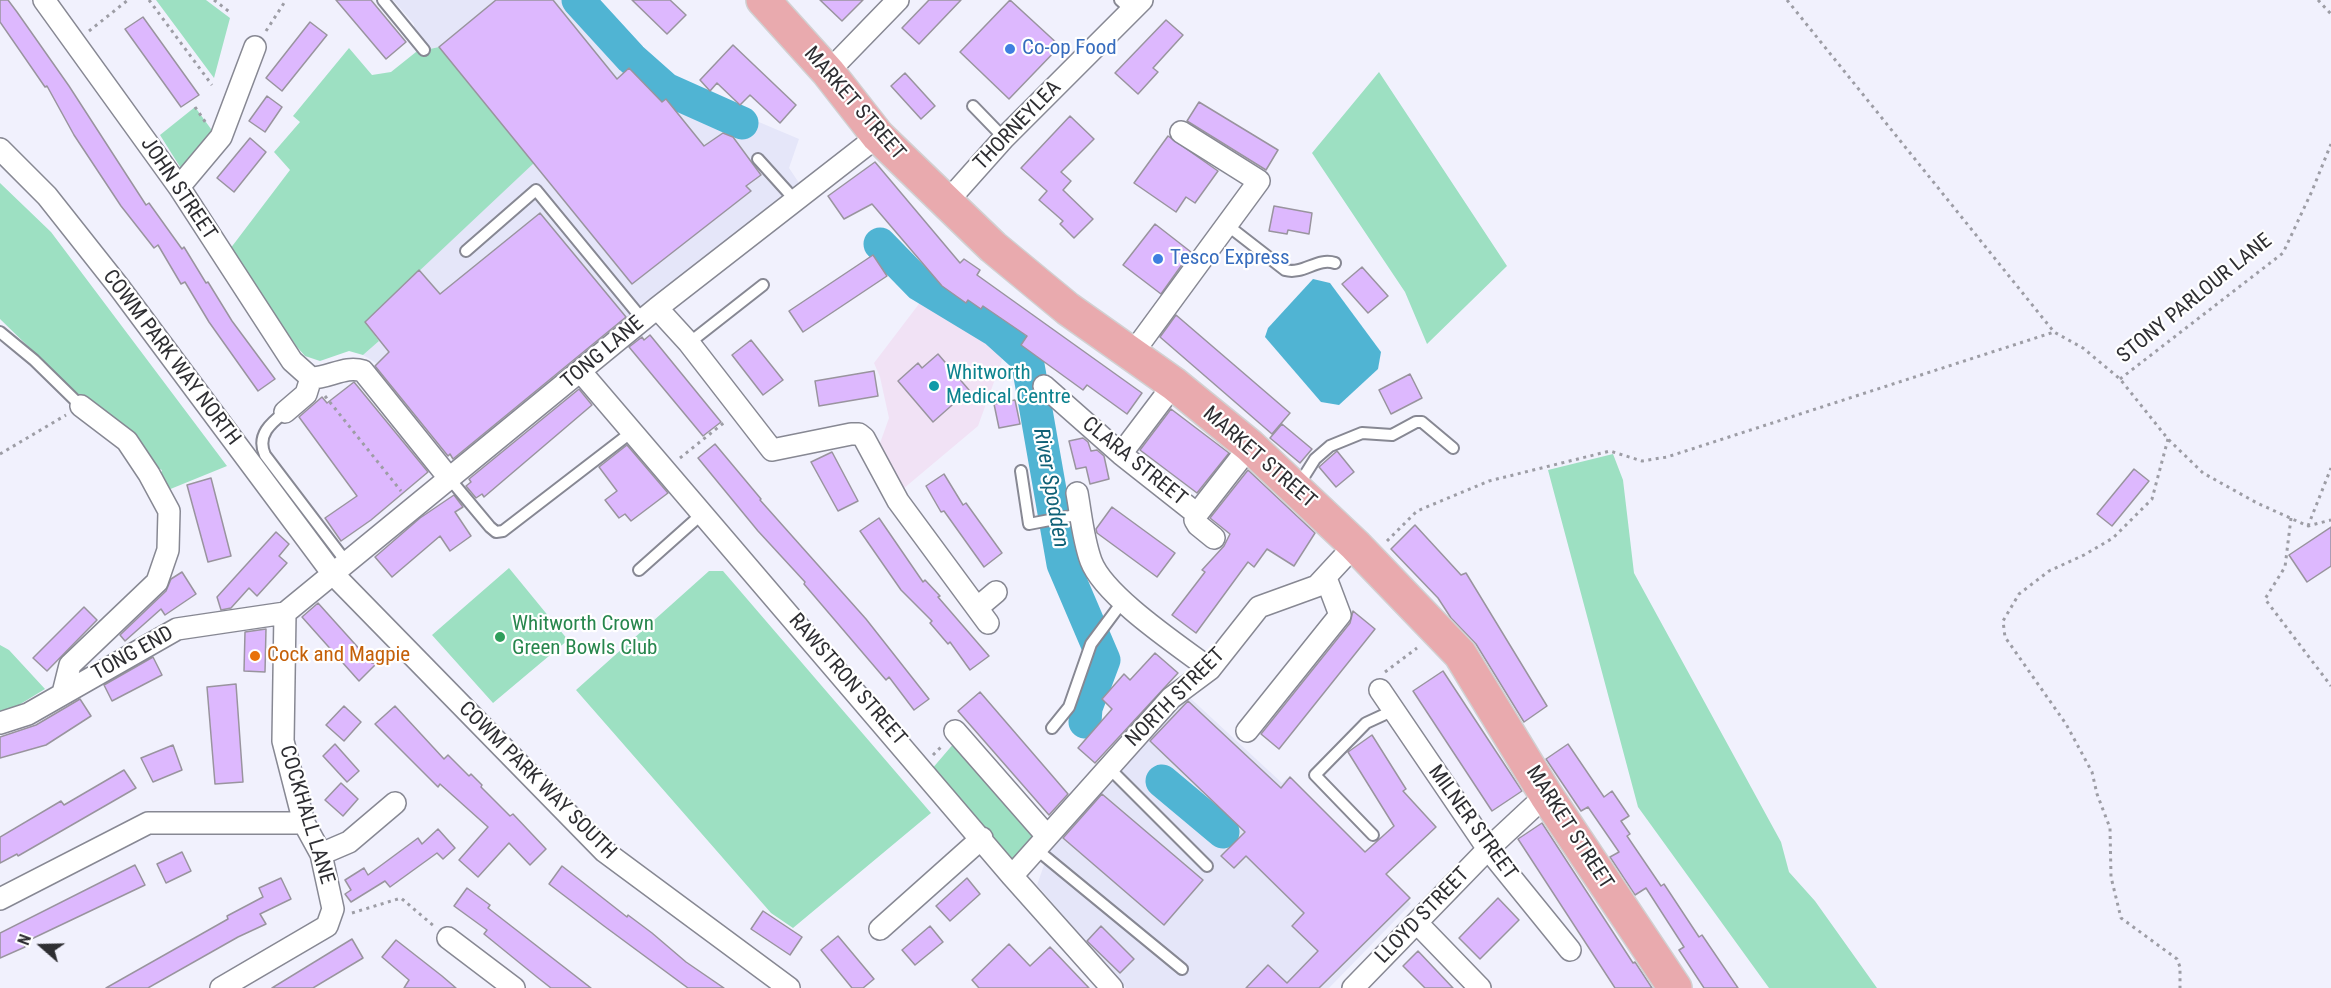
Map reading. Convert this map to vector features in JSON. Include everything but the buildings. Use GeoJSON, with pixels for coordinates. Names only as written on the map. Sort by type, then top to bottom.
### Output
{"type":"FeatureCollection","features":[{"type":"Feature","properties":{"kind":"main road","name":"MARKET STREET"},"geometry":{"type":"LineString","coordinates":[[763,0],[828,72],[878,136],[946,203],[993,247],[1068,309],[1174,384],[1250,446],[1362,552],[1460,654],[1546,795],[1675,988]]}},
{"type":"Feature","properties":{"kind":"street","name":"JOHN STREET"},"geometry":{"type":"LineString","coordinates":[[44,0],[179,187],[292,361],[311,378]]}},
{"type":"Feature","properties":{"kind":"street"},"geometry":{"type":"LineString","coordinates":[[828,72],[898,0]]}},
{"type":"Feature","properties":{"kind":"street","name":"THORNEYLEA"},"geometry":{"type":"LineString","coordinates":[[946,203],[1131,3]]}},
{"type":"Feature","properties":{"kind":"street"},"geometry":{"type":"LineString","coordinates":[[179,187],[221,137],[255,47]]}},
{"type":"Feature","properties":{"kind":"street"},"geometry":{"type":"LineString","coordinates":[[1132,354],[1259,181],[1181,132]]}},
{"type":"Feature","properties":{"kind":"street","name":"TONG LANE"},"geometry":{"type":"LineString","coordinates":[[340,569],[650,314],[878,136]]}},
{"type":"Feature","properties":{"kind":"street","name":"COWM PARK WAY NORTH"},"geometry":{"type":"LineString","coordinates":[[0,148],[47,196],[340,569]]}},
{"type":"Feature","properties":{"kind":"street"},"geometry":{"type":"LineString","coordinates":[[650,314],[688,343],[772,450],[850,434],[859,434],[864,438],[897,501],[982,615],[996,592]]}},
{"type":"Feature","properties":{"kind":"street"},"geometry":{"type":"LineString","coordinates":[[285,412],[306,393],[311,378],[329,377],[346,369],[363,371],[449,478]]}},
{"type":"Feature","properties":{"kind":"street","name":"RAWSTRON STREET"},"geometry":{"type":"LineString","coordinates":[[581,372],[982,838],[1012,876],[1112,988]]}},
{"type":"Feature","properties":{"kind":"street"},"geometry":{"type":"LineString","coordinates":[[1120,454],[1174,384]]}},
{"type":"Feature","properties":{"kind":"street","name":"CLARA STREET"},"geometry":{"type":"LineString","coordinates":[[1044,386],[1120,454],[1197,514],[1195,520],[1198,525],[1215,538]]}},
{"type":"Feature","properties":{"kind":"street"},"geometry":{"type":"LineString","coordinates":[[63,693],[69,665],[157,582],[168,550],[169,511],[149,474],[128,441],[81,406]]}},
{"type":"Feature","properties":{"kind":"street"},"geometry":{"type":"LineString","coordinates":[[1197,514],[1250,446]]}},
{"type":"Feature","properties":{"kind":"street"},"geometry":{"type":"LineString","coordinates":[[1077,492],[1075,516],[1094,568],[1123,601],[1210,669]]}},
{"type":"Feature","properties":{"kind":"street","name":"NORTH STREET"},"geometry":{"type":"LineString","coordinates":[[1012,876],[1171,698],[1210,669],[1259,607],[1307,591],[1362,552]]}},
{"type":"Feature","properties":{"kind":"street"},"geometry":{"type":"LineString","coordinates":[[285,613],[340,569]]}},
{"type":"Feature","properties":{"kind":"street","name":"COWM PARK WAY SOUTH"},"geometry":{"type":"LineString","coordinates":[[340,569],[604,851],[789,988]]}},
{"type":"Feature","properties":{"kind":"street"},"geometry":{"type":"LineString","coordinates":[[1247,731],[1340,615],[1326,578]]}},
{"type":"Feature","properties":{"kind":"street","name":"TONG END"},"geometry":{"type":"LineString","coordinates":[[0,723],[28,714],[177,629],[285,613]]}},
{"type":"Feature","properties":{"kind":"street","name":"COCKHALL LANE"},"geometry":{"type":"LineString","coordinates":[[285,613],[283,741],[304,823],[321,854],[331,913]]}},
{"type":"Feature","properties":{"kind":"street","name":"MILNER STREET"},"geometry":{"type":"LineString","coordinates":[[1380,690],[1392,711],[1488,849],[1570,950]]}},
{"type":"Feature","properties":{"kind":"street"},"geometry":{"type":"LineString","coordinates":[[955,731],[1042,843]]}},
{"type":"Feature","properties":{"kind":"street","name":"LLOYD STREET"},"geometry":{"type":"LineString","coordinates":[[1353,988],[1488,849],[1546,795]]}},
{"type":"Feature","properties":{"kind":"street"},"geometry":{"type":"LineString","coordinates":[[321,854],[349,842],[395,803]]}},
{"type":"Feature","properties":{"kind":"street"},"geometry":{"type":"LineString","coordinates":[[0,899],[148,823],[304,823]]}},
{"type":"Feature","properties":{"kind":"street"},"geometry":{"type":"LineString","coordinates":[[880,929],[982,838]]}},
{"type":"Feature","properties":{"kind":"street"},"geometry":{"type":"LineString","coordinates":[[221,988],[327,926],[331,913]]}},
{"type":"Feature","properties":{"kind":"street"},"geometry":{"type":"LineString","coordinates":[[1417,922],[1480,988]]}},
{"type":"Feature","properties":{"kind":"street"},"geometry":{"type":"LineString","coordinates":[[448,938],[514,988]]}},
{"type":"Feature","properties":{"kind":"lane"},"geometry":{"type":"LineString","coordinates":[[383,0],[424,50]]}},
{"type":"Feature","properties":{"kind":"lane"},"geometry":{"type":"LineString","coordinates":[[973,106],[1004,138]]}},
{"type":"Feature","properties":{"kind":"lane"},"geometry":{"type":"LineString","coordinates":[[758,159],[795,200]]}},
{"type":"Feature","properties":{"kind":"lane"},"geometry":{"type":"LineString","coordinates":[[466,251],[536,190],[650,314]]}},
{"type":"Feature","properties":{"kind":"lane"},"geometry":{"type":"LineString","coordinates":[[1227,225],[1285,270],[1293,272],[1321,261],[1335,263]]}},
{"type":"Feature","properties":{"kind":"lane"},"geometry":{"type":"LineString","coordinates":[[688,343],[763,285]]}},
{"type":"Feature","properties":{"kind":"lane"},"geometry":{"type":"LineString","coordinates":[[0,332],[34,360],[81,406]]}},
{"type":"Feature","properties":{"kind":"lane"},"geometry":{"type":"LineString","coordinates":[[285,412],[271,423],[262,436],[264,455],[340,569]]}},
{"type":"Feature","properties":{"kind":"lane"},"geometry":{"type":"LineString","coordinates":[[1296,489],[1306,471],[1330,446],[1362,433],[1392,435],[1416,422],[1422,422],[1453,448]]}},
{"type":"Feature","properties":{"kind":"lane"},"geometry":{"type":"LineString","coordinates":[[449,478],[490,527],[496,532],[503,531],[633,430]]}},
{"type":"Feature","properties":{"kind":"lane"},"geometry":{"type":"LineString","coordinates":[[1021,471],[1029,524],[1075,516]]}},
{"type":"Feature","properties":{"kind":"lane"},"geometry":{"type":"LineString","coordinates":[[639,570],[704,513]]}},
{"type":"Feature","properties":{"kind":"lane"},"geometry":{"type":"LineString","coordinates":[[1052,728],[1069,707],[1084,658],[1091,644],[1123,601]]}},
{"type":"Feature","properties":{"kind":"lane"},"geometry":{"type":"LineString","coordinates":[[1373,835],[1315,776],[1366,723],[1392,711]]}},
{"type":"Feature","properties":{"kind":"lane"},"geometry":{"type":"LineString","coordinates":[[1108,768],[1207,866]]}},
{"type":"Feature","properties":{"kind":"lane"},"geometry":{"type":"LineString","coordinates":[[1042,843],[1182,969]]}},
{"type":"Feature","properties":{"kind":"path"},"geometry":{"type":"LineString","coordinates":[[88,32],[128,0]]}},
{"type":"Feature","properties":{"kind":"path"},"geometry":{"type":"LineString","coordinates":[[150,0],[212,85]]}},
{"type":"Feature","properties":{"kind":"path"},"geometry":{"type":"LineString","coordinates":[[214,0],[231,13]]}},
{"type":"Feature","properties":{"kind":"path"},"geometry":{"type":"LineString","coordinates":[[255,47],[286,0]]}},
{"type":"Feature","properties":{"kind":"path"},"geometry":{"type":"LineString","coordinates":[[1788,0],[2054,332],[2083,348],[2120,379],[2168,439],[2203,473],[2307,526],[2331,520]]}},
{"type":"Feature","properties":{"kind":"path"},"geometry":{"type":"LineString","coordinates":[[2318,0],[2331,14]]}},
{"type":"Feature","properties":{"kind":"path","name":"STONY PARLOUR LANE"},"geometry":{"type":"LineString","coordinates":[[2120,379],[2283,253],[2313,191],[2331,144]]}},
{"type":"Feature","properties":{"kind":"path"},"geometry":{"type":"LineString","coordinates":[[1362,552],[1417,511],[1489,481],[1610,451],[1642,461],[1667,457],[2054,332]]}},
{"type":"Feature","properties":{"kind":"path"},"geometry":{"type":"LineString","coordinates":[[311,378],[414,507]]}},
{"type":"Feature","properties":{"kind":"path"},"geometry":{"type":"LineString","coordinates":[[0,454],[81,406]]}},
{"type":"Feature","properties":{"kind":"path"},"geometry":{"type":"LineString","coordinates":[[666,469],[741,410]]}},
{"type":"Feature","properties":{"kind":"path"},"geometry":{"type":"LineString","coordinates":[[2168,439],[2152,499],[2113,537],[2084,555],[2049,570],[2019,594],[2003,621],[2005,637],[2066,724],[2092,772],[2110,828],[2111,877],[2121,918],[2177,959],[2180,967],[2180,988]]}},
{"type":"Feature","properties":{"kind":"path"},"geometry":{"type":"LineString","coordinates":[[2307,526],[2331,468]]}},
{"type":"Feature","properties":{"kind":"path"},"geometry":{"type":"LineString","coordinates":[[2291,518],[2286,567],[2265,599],[2331,686]]}},
{"type":"Feature","properties":{"kind":"path"},"geometry":{"type":"LineString","coordinates":[[1385,670],[1419,646]]}},
{"type":"Feature","properties":{"kind":"path"},"geometry":{"type":"LineString","coordinates":[[922,768],[955,731]]}},
{"type":"Feature","properties":{"kind":"path"},"geometry":{"type":"LineString","coordinates":[[331,913],[363,911],[401,898],[448,938]]}},
{"type":"Feature","properties":{"kind":"shaded area"},"geometry":{"type":"Polygon","coordinates":[[[393,0],[572,0],[629,64],[665,93],[685,105],[741,128],[747,117],[799,139],[789,168],[799,183],[454,460],[376,363],[363,355],[379,341],[365,322],[419,270],[439,47],[416,52],[414,24],[393,0]]]}},
{"type":"Feature","properties":{"kind":"shaded area"},"geometry":{"type":"Polygon","coordinates":[[[925,296],[1007,346],[978,426],[903,489],[879,446],[889,418],[880,377],[874,363],[925,296]]]}},
{"type":"Feature","properties":{"kind":"shaded area"},"geometry":{"type":"Polygon","coordinates":[[[1188,696],[1282,783],[1287,778],[1411,904],[1329,988],[1126,988],[1037,885],[1050,848],[1188,696]]]}},
{"type":"Feature","properties":{"kind":"green space"},"geometry":{"type":"Polygon","coordinates":[[[156,0],[206,0],[230,18],[214,78],[156,0]]]}},
{"type":"Feature","properties":{"kind":"green space"},"geometry":{"type":"Polygon","coordinates":[[[439,47],[535,162],[365,322],[379,341],[363,355],[349,351],[320,361],[305,356],[230,249],[290,170],[274,152],[300,122],[293,116],[349,48],[372,75],[391,72],[416,52],[439,47]]]}},
{"type":"Feature","properties":{"kind":"green space"},"geometry":{"type":"Polygon","coordinates":[[[1379,72],[1507,266],[1427,344],[1405,292],[1312,153],[1379,72]]]}},
{"type":"Feature","properties":{"kind":"green space"},"geometry":{"type":"Polygon","coordinates":[[[195,107],[219,140],[187,178],[160,135],[195,107]]]}},
{"type":"Feature","properties":{"kind":"green space"},"geometry":{"type":"Polygon","coordinates":[[[0,183],[51,232],[227,466],[168,490],[159,481],[162,470],[150,465],[0,319],[0,183]]]}},
{"type":"Feature","properties":{"kind":"green space"},"geometry":{"type":"Polygon","coordinates":[[[1613,454],[1623,480],[1634,573],[1781,842],[1789,872],[1815,901],[1877,988],[1769,988],[1638,807],[1548,470],[1613,454]]]}},
{"type":"Feature","properties":{"kind":"green space","name":"Whitworth Crown Green Bowls Club"},"geometry":{"type":"Polygon","coordinates":[[[509,568],[568,640],[493,703],[432,635],[509,568]]]}},
{"type":"Feature","properties":{"kind":"green space"},"geometry":{"type":"Polygon","coordinates":[[[709,571],[723,571],[931,813],[793,928],[771,913],[576,690],[709,571]]]}},
{"type":"Feature","properties":{"kind":"green space"},"geometry":{"type":"Polygon","coordinates":[[[0,645],[9,650],[45,689],[9,711],[0,713],[0,645]]]}},
{"type":"Feature","properties":{"kind":"green space"},"geometry":{"type":"Polygon","coordinates":[[[955,742],[1036,836],[1013,862],[931,770],[955,742]]]}},
{"type":"Feature","properties":{"kind":"water"},"geometry":{"type":"Polygon","coordinates":[[[1313,279],[1330,283],[1381,352],[1378,369],[1339,405],[1321,402],[1265,337],[1268,328],[1313,279]]]}},
{"type":"Feature","properties":{"kind":"waterway","name":"River Spodden"},"geometry":{"type":"LineString","coordinates":[[578,0],[631,58],[666,89],[742,123]]}},
{"type":"Feature","properties":{"kind":"waterway","name":"River Spodden"},"geometry":{"type":"LineString","coordinates":[[880,244],[920,285],[996,331],[1027,359],[1063,564],[1104,660],[1086,708],[1085,722]]}},
{"type":"Feature","properties":{"kind":"waterway","name":"River Spodden"},"geometry":{"type":"LineString","coordinates":[[1162,781],[1223,832]]}},
{"type":"Feature","properties":{"kind":"place","name":"Co-op Food"},"geometry":{"type":"Point","coordinates":[1010,49]}},
{"type":"Feature","properties":{"kind":"place","name":"Tesco Express"},"geometry":{"type":"Point","coordinates":[1158,259]}},
{"type":"Feature","properties":{"kind":"place","name":"Whitworth Medical Centre"},"geometry":{"type":"Point","coordinates":[934,386]}},
{"type":"Feature","properties":{"kind":"place","name":"Whitworth Crown Green Bowls Club"},"geometry":{"type":"Point","coordinates":[500,637]}},
{"type":"Feature","properties":{"kind":"place","name":"Cock and Magpie"},"geometry":{"type":"Point","coordinates":[255,656]}}]}
